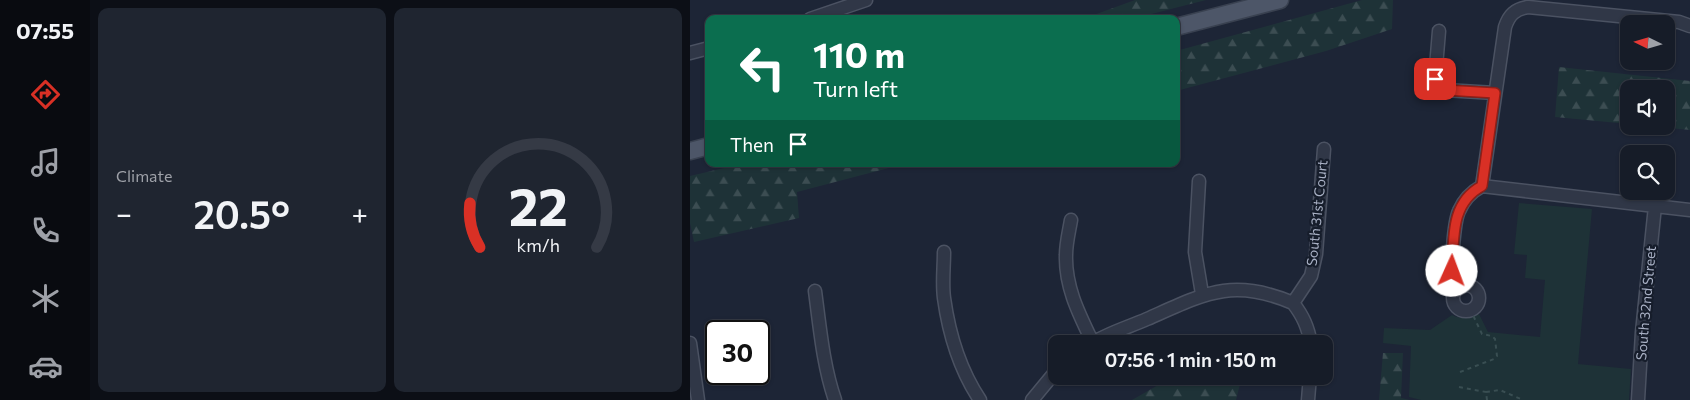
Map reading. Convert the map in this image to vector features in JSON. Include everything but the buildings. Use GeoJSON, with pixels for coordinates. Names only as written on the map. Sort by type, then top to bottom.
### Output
{"type":"FeatureCollection","features":[{"type":"Feature","properties":{"kind":"main road"},"geometry":{"type":"LineString","coordinates":[[1180,26],[1280,0]]}},
{"type":"Feature","properties":{"kind":"main road"},"geometry":{"type":"LineString","coordinates":[[690,151],[705,147]]}},
{"type":"Feature","properties":{"kind":"street"},"geometry":{"type":"LineString","coordinates":[[822,15],[866,0]]}},
{"type":"Feature","properties":{"kind":"street"},"geometry":{"type":"LineString","coordinates":[[1482,186],[1505,27],[1508,18],[1513,12],[1520,8],[1528,7],[1679,22],[1690,26]]}},
{"type":"Feature","properties":{"kind":"street"},"geometry":{"type":"LineString","coordinates":[[1439,31],[1435,79],[1438,84],[1445,90],[1495,93]]}},
{"type":"Feature","properties":{"kind":"street"},"geometry":{"type":"LineString","coordinates":[[690,53],[705,49]]}},
{"type":"Feature","properties":{"kind":"street","name":"South 31st Court"},"geometry":{"type":"LineString","coordinates":[[1293,303],[1311,276],[1316,254],[1324,149]]}},
{"type":"Feature","properties":{"kind":"street"},"geometry":{"type":"LineString","coordinates":[[1199,181],[1195,252],[1202,294]]}},
{"type":"Feature","properties":{"kind":"street"},"geometry":{"type":"LineString","coordinates":[[1459,287],[1454,281],[1452,271],[1457,213],[1472,191],[1482,186],[1690,210]]}},
{"type":"Feature","properties":{"kind":"street","name":"South 32nd Street"},"geometry":{"type":"LineString","coordinates":[[1638,400],[1642,332],[1655,206]]}},
{"type":"Feature","properties":{"kind":"street"},"geometry":{"type":"LineString","coordinates":[[1070,220],[1066,254],[1068,283],[1074,304],[1088,335]]}},
{"type":"Feature","properties":{"kind":"street"},"geometry":{"type":"LineString","coordinates":[[944,252],[944,296],[949,330],[959,360],[980,400]]}},
{"type":"Feature","properties":{"kind":"street"},"geometry":{"type":"LineString","coordinates":[[1472,286],[1478,292],[1479,301],[1474,309],[1470,311],[1462,311],[1453,302],[1454,294],[1459,287],[1472,286]]}},
{"type":"Feature","properties":{"kind":"street"},"geometry":{"type":"LineString","coordinates":[[1110,335],[1202,294],[1234,289],[1254,290],[1274,295],[1293,303],[1303,316],[1309,335]]}},
{"type":"Feature","properties":{"kind":"street"},"geometry":{"type":"LineString","coordinates":[[815,291],[822,352],[828,380],[835,400]]}},
{"type":"Feature","properties":{"kind":"street"},"geometry":{"type":"LineString","coordinates":[[690,342],[698,400]]}},
{"type":"Feature","properties":{"kind":"street"},"geometry":{"type":"LineString","coordinates":[[1032,400],[1048,381]]}},
{"type":"Feature","properties":{"kind":"street"},"geometry":{"type":"LineString","coordinates":[[1308,400],[1309,385]]}},
{"type":"Feature","properties":{"kind":"path"},"geometry":{"type":"LineString","coordinates":[[1460,372],[1494,359],[1497,356],[1495,339],[1492,336],[1482,334],[1470,311]]}},
{"type":"Feature","properties":{"kind":"path"},"geometry":{"type":"LineString","coordinates":[[1458,387],[1486,392],[1500,390],[1523,400]]}},
{"type":"Feature","properties":{"kind":"path"},"geometry":{"type":"LineString","coordinates":[[1486,392],[1487,400]]}},
{"type":"Feature","properties":{"kind":"green space"},"geometry":{"type":"Polygon","coordinates":[[[1135,0],[1206,0],[1148,15],[1094,15],[1135,0]]]}},
{"type":"Feature","properties":{"kind":"green space"},"geometry":{"type":"Polygon","coordinates":[[[1362,0],[1393,0],[1392,29],[1326,51],[1180,90],[1180,50],[1362,0]]]}},
{"type":"Feature","properties":{"kind":"green space"},"geometry":{"type":"Polygon","coordinates":[[[1559,67],[1690,81],[1690,130],[1675,129],[1675,80],[1620,80],[1620,123],[1555,117],[1559,67]]]}},
{"type":"Feature","properties":{"kind":"green space"},"geometry":{"type":"Polygon","coordinates":[[[728,167],[893,167],[797,192],[799,218],[694,242],[690,223],[690,176],[728,167]]]}},
{"type":"Feature","properties":{"kind":"green space"},"geometry":{"type":"Polygon","coordinates":[[[1519,203],[1592,209],[1578,364],[1631,369],[1629,400],[1421,400],[1409,397],[1411,346],[1383,343],[1384,328],[1430,330],[1452,315],[1462,318],[1479,314],[1488,332],[1540,337],[1545,280],[1525,278],[1527,255],[1514,254],[1519,203]]]}},
{"type":"Feature","properties":{"kind":"green space"},"geometry":{"type":"Polygon","coordinates":[[[1383,353],[1403,353],[1401,398],[1410,400],[1379,400],[1383,353]]]}},
{"type":"Feature","properties":{"kind":"green space"},"geometry":{"type":"Polygon","coordinates":[[[1158,385],[1240,385],[1236,400],[1132,400],[1158,385]]]}},
{"type":"Feature","properties":{"kind":"route"},"geometry":{"type":"LineString","coordinates":[[1435,79],[1445,90],[1495,93],[1482,186],[1472,191],[1457,213],[1452,271]]}}]}
